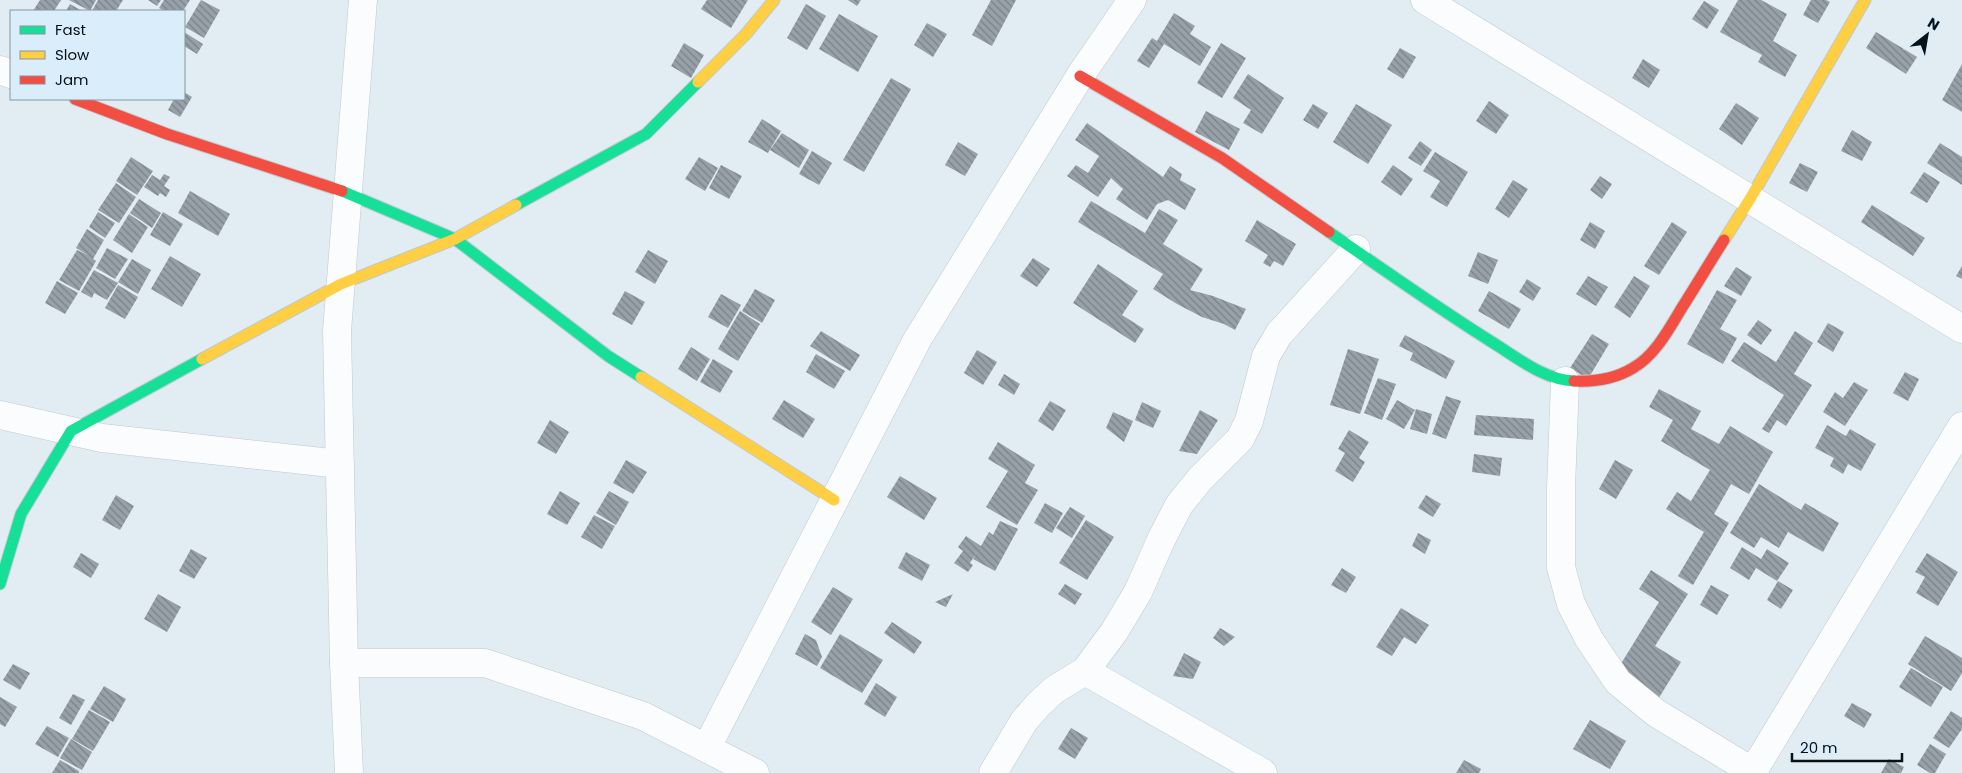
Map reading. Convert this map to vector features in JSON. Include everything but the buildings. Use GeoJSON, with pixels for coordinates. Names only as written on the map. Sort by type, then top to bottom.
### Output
{"type":"FeatureCollection","features":[{"type":"Feature","properties":{"kind":"street"},"geometry":{"type":"LineString","coordinates":[[349,773],[344,664],[337,331],[363,0]]}},
{"type":"Feature","properties":{"kind":"street"},"geometry":{"type":"LineString","coordinates":[[0,584],[21,514],[71,431],[341,284],[455,239],[646,134],[746,34],[774,0]]}},
{"type":"Feature","properties":{"kind":"street"},"geometry":{"type":"LineString","coordinates":[[707,747],[917,340],[1080,76],[1132,0]]}},
{"type":"Feature","properties":{"kind":"street"},"geometry":{"type":"LineString","coordinates":[[1425,0],[1962,329]]}},
{"type":"Feature","properties":{"kind":"street"},"geometry":{"type":"LineString","coordinates":[[1080,76],[1222,158],[1356,249],[1450,316],[1542,373],[1565,381],[1588,382],[1612,378],[1634,368],[1652,352],[1666,333],[1750,199],[1865,0]]}},
{"type":"Feature","properties":{"kind":"street"},"geometry":{"type":"LineString","coordinates":[[78,100],[167,134],[348,193],[455,239],[608,356],[834,500]]}},
{"type":"Feature","properties":{"kind":"street"},"geometry":{"type":"LineString","coordinates":[[993,773],[1024,721],[1054,690],[1085,671],[1114,632],[1138,592],[1179,505],[1200,479],[1240,439],[1249,421],[1266,356],[1279,334],[1356,249]]}},
{"type":"Feature","properties":{"kind":"street"},"geometry":{"type":"LineString","coordinates":[[1565,381],[1561,488],[1562,567],[1571,604],[1589,639],[1618,682],[1656,713],[1753,773],[1962,426]]}},
{"type":"Feature","properties":{"kind":"street"},"geometry":{"type":"LineString","coordinates":[[0,415],[102,438],[340,464]]}},
{"type":"Feature","properties":{"kind":"street"},"geometry":{"type":"LineString","coordinates":[[344,664],[485,663],[643,716],[755,773]]}},
{"type":"Feature","properties":{"kind":"street"},"geometry":{"type":"LineString","coordinates":[[1085,671],[1263,773]]}},
{"type":"Feature","properties":{"kind":"traffic: fast"},"geometry":{"type":"LineString","coordinates":[[516,205],[646,134],[698,82]]}},
{"type":"Feature","properties":{"kind":"traffic: fast"},"geometry":{"type":"LineString","coordinates":[[342,191],[455,239],[608,356],[641,377]]}},
{"type":"Feature","properties":{"kind":"traffic: fast"},"geometry":{"type":"LineString","coordinates":[[1329,232],[1432,303],[1523,362],[1553,377],[1574,381]]}},
{"type":"Feature","properties":{"kind":"traffic: fast"},"geometry":{"type":"LineString","coordinates":[[0,584],[21,514],[71,431],[202,359]]}},
{"type":"Feature","properties":{"kind":"traffic: slow"},"geometry":{"type":"LineString","coordinates":[[698,82],[746,34],[774,0]]}},
{"type":"Feature","properties":{"kind":"traffic: slow"},"geometry":{"type":"LineString","coordinates":[[1724,240],[1750,199],[1865,0]]}},
{"type":"Feature","properties":{"kind":"traffic: slow"},"geometry":{"type":"LineString","coordinates":[[202,359],[341,284],[455,239],[516,205]]}},
{"type":"Feature","properties":{"kind":"traffic: slow"},"geometry":{"type":"LineString","coordinates":[[641,377],[834,500]]}},
{"type":"Feature","properties":{"kind":"traffic: jam"},"geometry":{"type":"LineString","coordinates":[[1080,76],[1222,158],[1329,232]]}},
{"type":"Feature","properties":{"kind":"traffic: jam"},"geometry":{"type":"LineString","coordinates":[[78,100],[167,134],[342,191]]}},
{"type":"Feature","properties":{"kind":"traffic: jam"},"geometry":{"type":"LineString","coordinates":[[1574,381],[1590,381],[1619,375],[1633,368],[1649,356],[1668,331],[1724,240]]}}]}
